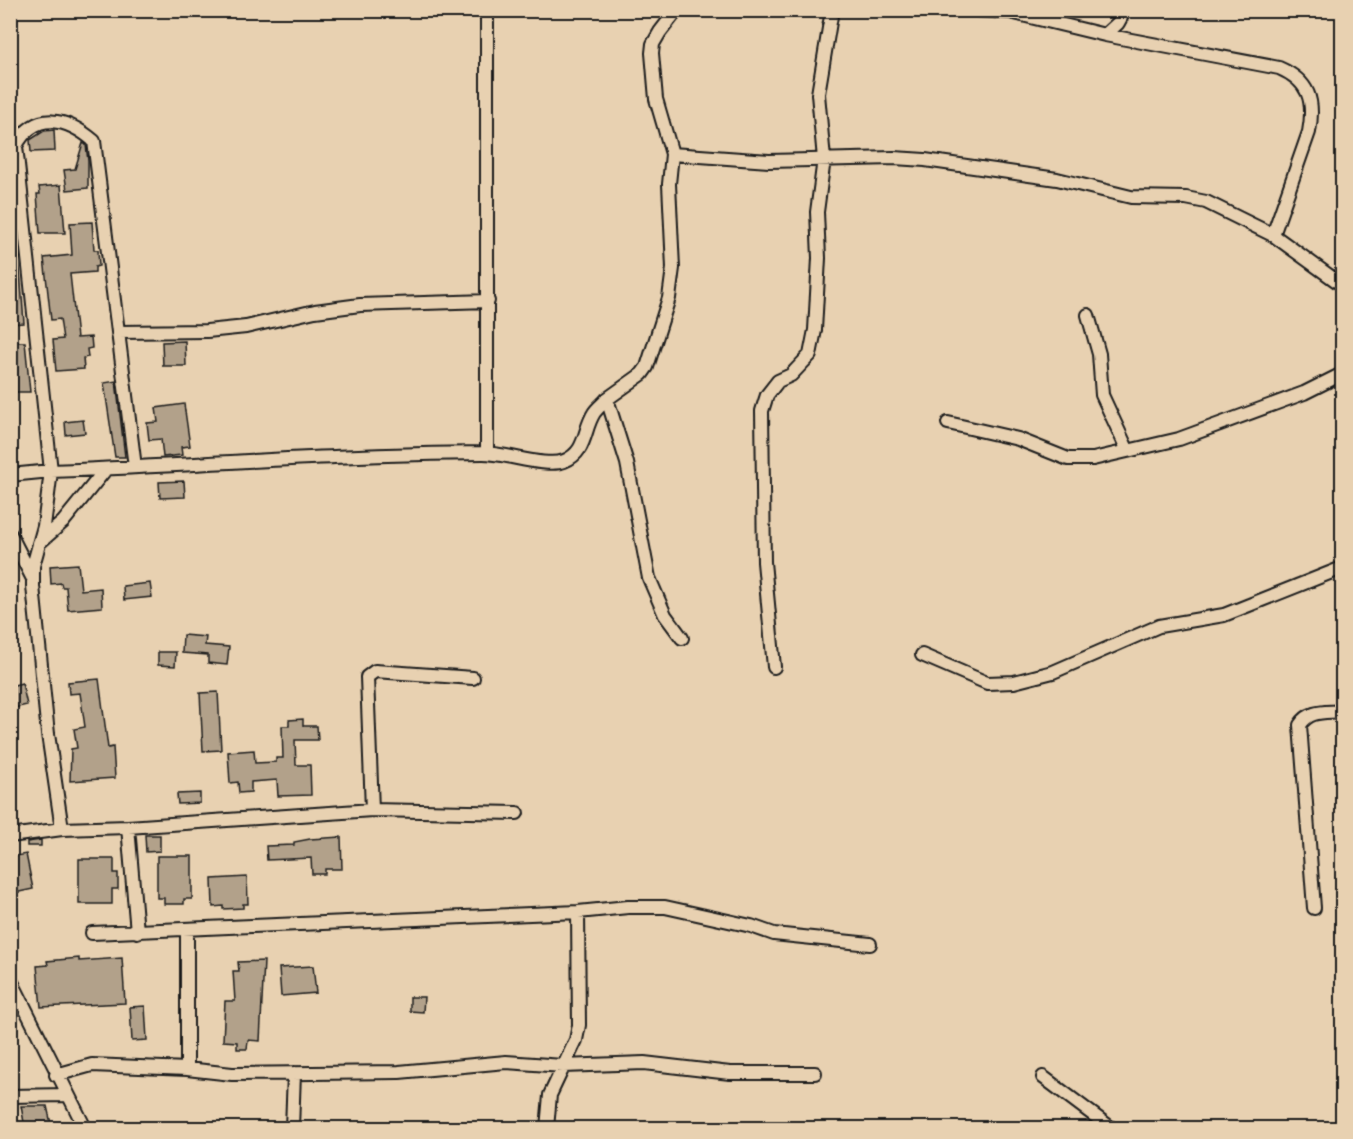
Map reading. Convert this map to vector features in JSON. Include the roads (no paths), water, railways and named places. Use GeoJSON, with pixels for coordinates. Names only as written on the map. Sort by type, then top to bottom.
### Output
{"type":"FeatureCollection","features":[{"type":"Feature","properties":{"kind":"street"},"geometry":{"type":"LineString","coordinates":[[487,10],[487,453]]}},
{"type":"Feature","properties":{"kind":"street"},"geometry":{"type":"LineString","coordinates":[[10,476],[51,471],[304,458],[487,453],[524,457],[543,463],[562,462],[574,456],[584,443],[594,412],[607,399],[642,374],[647,367],[669,298],[673,268],[669,184],[672,154],[656,99],[652,53],[656,38],[677,10]]}},
{"type":"Feature","properties":{"kind":"street"},"geometry":{"type":"LineString","coordinates":[[774,667],[764,562],[762,411],[767,395],[778,381],[791,375],[810,355],[815,330],[819,258],[817,212],[824,159],[818,94],[832,10]]}},
{"type":"Feature","properties":{"kind":"street"},"geometry":{"type":"LineString","coordinates":[[976,10],[1010,12],[1105,35],[1279,68],[1293,74],[1305,86],[1312,116],[1310,132],[1273,235]]}},
{"type":"Feature","properties":{"kind":"street"},"geometry":{"type":"LineString","coordinates":[[1105,35],[1118,23],[1125,10]]}},
{"type":"Feature","properties":{"kind":"street"},"geometry":{"type":"LineString","coordinates":[[62,829],[48,734],[33,578],[44,526],[51,471],[16,146],[28,127],[43,122],[60,122],[78,128],[94,141],[135,467]]}},
{"type":"Feature","properties":{"kind":"street"},"geometry":{"type":"LineString","coordinates":[[672,154],[769,161],[925,160],[1057,179],[1131,197],[1186,198],[1206,202],[1273,235],[1342,285]]}},
{"type":"Feature","properties":{"kind":"street"},"geometry":{"type":"LineString","coordinates":[[118,332],[207,331],[246,327],[315,311],[360,305],[488,301]]}},
{"type":"Feature","properties":{"kind":"street"},"geometry":{"type":"LineString","coordinates":[[1088,315],[1099,354],[1102,395],[1127,449]]}},
{"type":"Feature","properties":{"kind":"street"},"geometry":{"type":"LineString","coordinates":[[948,423],[1018,439],[1068,459],[1093,459],[1127,449],[1179,439],[1304,393],[1342,374]]}},
{"type":"Feature","properties":{"kind":"street"},"geometry":{"type":"LineString","coordinates":[[607,399],[627,463],[650,578],[665,615],[682,638]]}},
{"type":"Feature","properties":{"kind":"street"},"geometry":{"type":"LineString","coordinates":[[39,543],[63,522],[106,469]]}},
{"type":"Feature","properties":{"kind":"street"},"geometry":{"type":"LineString","coordinates":[[10,534],[33,578]]}},
{"type":"Feature","properties":{"kind":"street"},"geometry":{"type":"LineString","coordinates":[[922,655],[987,683],[1014,682],[1053,672],[1159,626],[1224,615],[1342,568]]}},
{"type":"Feature","properties":{"kind":"street"},"geometry":{"type":"LineString","coordinates":[[372,810],[367,677],[370,673],[375,671],[473,678]]}},
{"type":"Feature","properties":{"kind":"street"},"geometry":{"type":"LineString","coordinates":[[1314,908],[1300,725],[1309,715],[1342,711]]}},
{"type":"Feature","properties":{"kind":"street"},"geometry":{"type":"LineString","coordinates":[[10,836],[62,829],[128,827],[372,810],[517,813]]}},
{"type":"Feature","properties":{"kind":"street"},"geometry":{"type":"LineString","coordinates":[[128,827],[137,932]]}},
{"type":"Feature","properties":{"kind":"street"},"geometry":{"type":"LineString","coordinates":[[92,933],[578,912],[628,907],[665,908],[751,926],[774,934],[870,944]]}},
{"type":"Feature","properties":{"kind":"street"},"geometry":{"type":"LineString","coordinates":[[547,1128],[550,1095],[576,1040],[579,1025],[578,912]]}},
{"type":"Feature","properties":{"kind":"street"},"geometry":{"type":"LineString","coordinates":[[187,930],[187,1069]]}},
{"type":"Feature","properties":{"kind":"street"},"geometry":{"type":"LineString","coordinates":[[10,978],[56,1075],[85,1128]]}},
{"type":"Feature","properties":{"kind":"street"},"geometry":{"type":"LineString","coordinates":[[56,1075],[92,1065],[187,1069],[232,1074],[399,1072],[506,1062],[563,1066],[644,1063],[730,1073],[815,1073]]}},
{"type":"Feature","properties":{"kind":"street"},"geometry":{"type":"LineString","coordinates":[[292,1128],[294,1073]]}},
{"type":"Feature","properties":{"kind":"street"},"geometry":{"type":"LineString","coordinates":[[1043,1077],[1111,1128]]}},
{"type":"Feature","properties":{"kind":"street"},"geometry":{"type":"LineString","coordinates":[[10,1096],[68,1095]]}}]}
